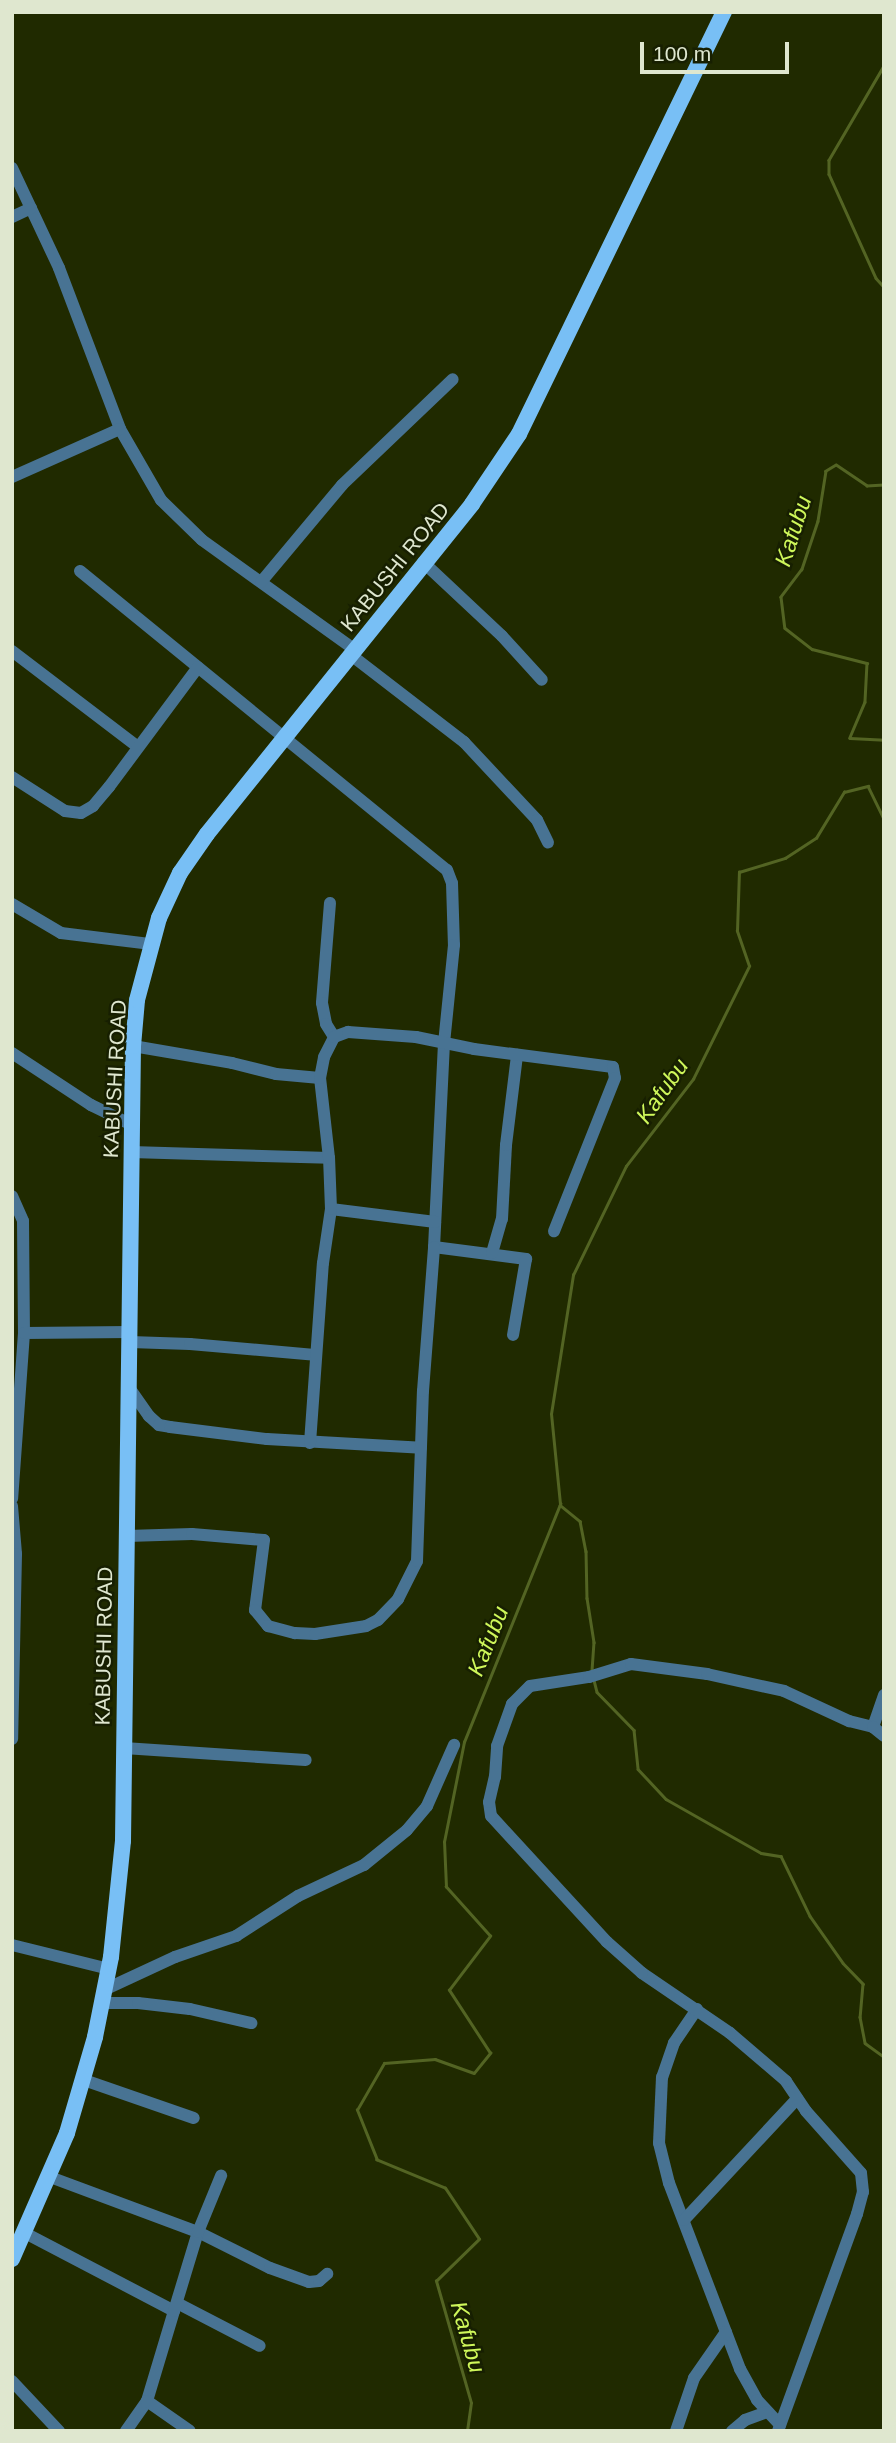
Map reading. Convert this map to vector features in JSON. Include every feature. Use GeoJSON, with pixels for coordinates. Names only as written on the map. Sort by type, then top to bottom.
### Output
{"type":"FeatureCollection","features":[{"type":"Feature","properties":{"kind":"main road","name":"KABUSHI ROAD"},"geometry":{"type":"LineString","coordinates":[[12,2259],[50,2177],[84,2080],[109,1969],[123,1841],[130,1389],[130,1124],[137,1000],[151,944],[180,873],[207,834],[472,504],[519,434],[724,12]]}},
{"type":"Feature","properties":{"kind":"street"},"geometry":{"type":"LineString","coordinates":[[12,168],[78,314],[120,429],[149,481],[174,515],[202,540],[353,652],[464,742],[537,820],[548,843]]}},
{"type":"Feature","properties":{"kind":"street"},"geometry":{"type":"LineString","coordinates":[[12,217],[31,208]]}},
{"type":"Feature","properties":{"kind":"street"},"geometry":{"type":"LineString","coordinates":[[261,582],[342,485],[453,379]]}},
{"type":"Feature","properties":{"kind":"street"},"geometry":{"type":"LineString","coordinates":[[12,477],[120,429]]}},
{"type":"Feature","properties":{"kind":"street"},"geometry":{"type":"LineString","coordinates":[[424,562],[502,636],[542,680]]}},
{"type":"Feature","properties":{"kind":"street"},"geometry":{"type":"LineString","coordinates":[[80,571],[447,870],[452,883],[454,945],[444,1043],[417,1561],[398,1599],[378,1620],[366,1626],[315,1634],[295,1633],[268,1626],[255,1610],[264,1540],[192,1534],[127,1536]]}},
{"type":"Feature","properties":{"kind":"street"},"geometry":{"type":"LineString","coordinates":[[12,651],[138,747]]}},
{"type":"Feature","properties":{"kind":"street"},"geometry":{"type":"LineString","coordinates":[[12,776],[65,811],[81,813],[93,806],[198,667]]}},
{"type":"Feature","properties":{"kind":"street"},"geometry":{"type":"LineString","coordinates":[[330,903],[322,1003],[326,1024],[334,1037]]}},
{"type":"Feature","properties":{"kind":"street"},"geometry":{"type":"LineString","coordinates":[[12,904],[61,933],[151,944]]}},
{"type":"Feature","properties":{"kind":"street"},"geometry":{"type":"LineString","coordinates":[[310,1443],[315,1355],[331,1209],[329,1158],[320,1078],[324,1057],[334,1037],[348,1032],[444,1043],[517,1055],[606,1064],[616,1070],[554,1231]]}},
{"type":"Feature","properties":{"kind":"street"},"geometry":{"type":"LineString","coordinates":[[133,1046],[232,1063],[276,1074],[320,1078]]}},
{"type":"Feature","properties":{"kind":"street"},"geometry":{"type":"LineString","coordinates":[[12,1053],[91,1105],[130,1124]]}},
{"type":"Feature","properties":{"kind":"street"},"geometry":{"type":"LineString","coordinates":[[492,1253],[502,1219],[506,1145],[517,1055]]}},
{"type":"Feature","properties":{"kind":"street"},"geometry":{"type":"LineString","coordinates":[[131,1152],[329,1158]]}},
{"type":"Feature","properties":{"kind":"street"},"geometry":{"type":"LineString","coordinates":[[12,1196],[23,1221],[18,1243],[24,1333],[16,1406],[12,1499]]}},
{"type":"Feature","properties":{"kind":"street"},"geometry":{"type":"LineString","coordinates":[[331,1209],[435,1222]]}},
{"type":"Feature","properties":{"kind":"street"},"geometry":{"type":"LineString","coordinates":[[434,1247],[526,1259],[513,1335]]}},
{"type":"Feature","properties":{"kind":"street"},"geometry":{"type":"LineString","coordinates":[[24,1333],[130,1337],[315,1355]]}},
{"type":"Feature","properties":{"kind":"street"},"geometry":{"type":"LineString","coordinates":[[130,1389],[159,1425],[310,1443],[421,1448]]}},
{"type":"Feature","properties":{"kind":"street"},"geometry":{"type":"LineString","coordinates":[[12,1506],[16,1554],[12,1739]]}},
{"type":"Feature","properties":{"kind":"street"},"geometry":{"type":"LineString","coordinates":[[779,2428],[857,2214],[863,2183],[858,2166],[797,2099],[778,2073],[697,2010],[642,1973],[607,1942],[488,1810],[500,1732],[519,1694],[530,1686],[594,1675],[631,1664],[708,1674],[783,1691],[879,1732],[884,1695]]}},
{"type":"Feature","properties":{"kind":"street"},"geometry":{"type":"LineString","coordinates":[[104,1996],[175,1957],[236,1936],[298,1896],[342,1877],[375,1857],[407,1830],[427,1806],[454,1745]]}},
{"type":"Feature","properties":{"kind":"street"},"geometry":{"type":"LineString","coordinates":[[124,1748],[306,1760]]}},
{"type":"Feature","properties":{"kind":"street"},"geometry":{"type":"LineString","coordinates":[[12,1945],[109,1969]]}},
{"type":"Feature","properties":{"kind":"street"},"geometry":{"type":"LineString","coordinates":[[104,1996],[191,2009],[251,2024]]}},
{"type":"Feature","properties":{"kind":"street"},"geometry":{"type":"LineString","coordinates":[[697,2010],[674,2043],[659,2094],[659,2143],[669,2183],[744,2378],[779,2428]]}},
{"type":"Feature","properties":{"kind":"street"},"geometry":{"type":"LineString","coordinates":[[84,2080],[194,2118]]}},
{"type":"Feature","properties":{"kind":"street"},"geometry":{"type":"LineString","coordinates":[[684,2220],[797,2099]]}},
{"type":"Feature","properties":{"kind":"street"},"geometry":{"type":"LineString","coordinates":[[126,2431],[147,2401],[198,2232],[221,2176]]}},
{"type":"Feature","properties":{"kind":"street"},"geometry":{"type":"LineString","coordinates":[[50,2177],[198,2232],[270,2268],[309,2282],[319,2281],[327,2274]]}},
{"type":"Feature","properties":{"kind":"street"},"geometry":{"type":"LineString","coordinates":[[25,2233],[260,2346]]}},
{"type":"Feature","properties":{"kind":"street"},"geometry":{"type":"LineString","coordinates":[[676,2431],[694,2378],[726,2332]]}},
{"type":"Feature","properties":{"kind":"street"},"geometry":{"type":"LineString","coordinates":[[12,2381],[59,2431]]}},
{"type":"Feature","properties":{"kind":"street"},"geometry":{"type":"LineString","coordinates":[[147,2401],[190,2431]]}},
{"type":"Feature","properties":{"kind":"street"},"geometry":{"type":"LineString","coordinates":[[732,2431],[745,2420],[767,2412]]}},
{"type":"Feature","properties":{"kind":"waterway","name":"Kafubu"},"geometry":{"type":"LineString","coordinates":[[884,66],[829,160],[829,174],[876,278],[884,287]]}},
{"type":"Feature","properties":{"kind":"waterway","name":"Kafubu"},"geometry":{"type":"LineString","coordinates":[[884,485],[867,486],[836,465],[826,471],[818,521],[802,569],[781,597],[785,628],[812,649],[867,663],[865,702],[850,738],[884,740]]}},
{"type":"Feature","properties":{"kind":"waterway","name":"Kafubu"},"geometry":{"type":"LineString","coordinates":[[467,2431],[471,2403],[436,2281],[479,2239],[445,2188],[377,2160],[357,2110],[384,2063],[435,2059],[474,2073],[490,2053],[449,1990],[490,1936],[446,1887],[444,1842],[464,1742],[560,1504],[551,1414],[573,1275],[626,1166],[693,1079],[749,966],[737,931],[739,872],[785,858],[816,838],[844,792],[868,786],[884,819]]}},
{"type":"Feature","properties":{"kind":"waterway"},"geometry":{"type":"LineString","coordinates":[[560,1505],[580,1521],[586,1551],[587,1598],[594,1642],[592,1670]]}},
{"type":"Feature","properties":{"kind":"waterway"},"geometry":{"type":"LineString","coordinates":[[594,1680],[597,1692],[634,1730],[638,1769],[666,1799],[761,1853],[781,1856],[810,1916],[843,1963],[863,1984],[860,2017],[865,2043],[884,2057]]}}]}
